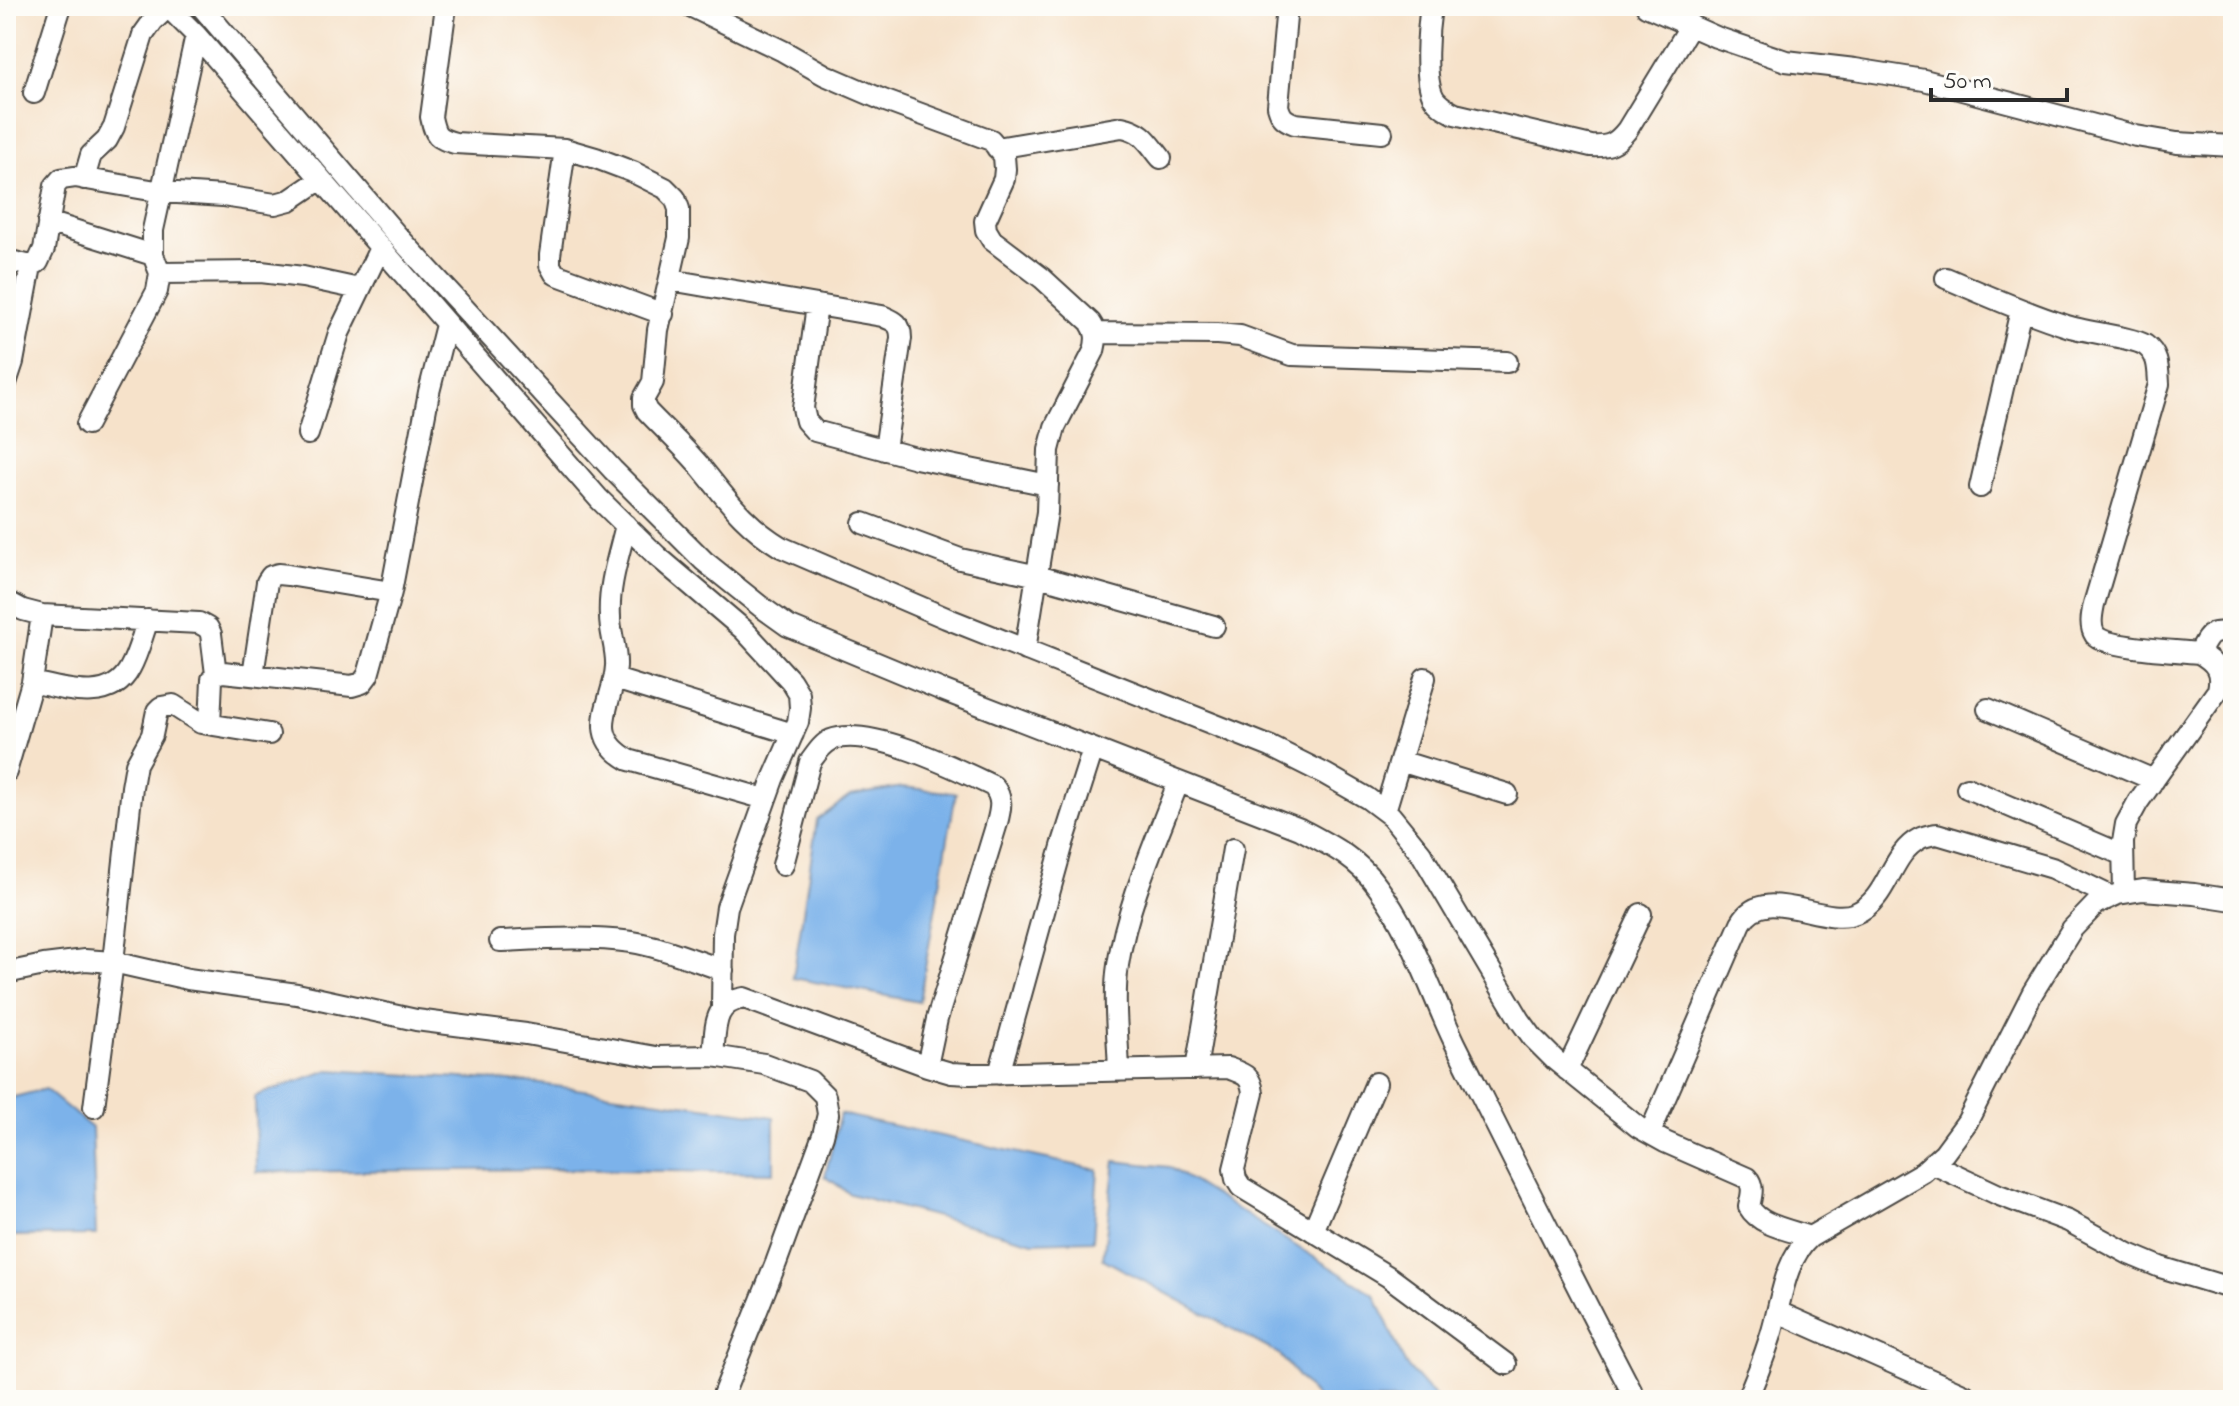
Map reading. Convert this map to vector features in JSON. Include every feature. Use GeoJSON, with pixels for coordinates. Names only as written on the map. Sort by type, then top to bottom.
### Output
{"type":"FeatureCollection","features":[{"type":"Feature","properties":{"kind":"street"},"geometry":{"type":"LineString","coordinates":[[34,93],[61,6]]}},
{"type":"Feature","properties":{"kind":"street"},"geometry":{"type":"LineString","coordinates":[[84,179],[91,155],[107,140],[114,127],[143,35],[168,6],[589,489],[657,556],[744,630],[791,681],[799,694],[798,722],[765,799],[727,907],[723,934],[722,1007],[717,1019],[713,1056]]}},
{"type":"Feature","properties":{"kind":"street"},"geometry":{"type":"LineString","coordinates":[[201,6],[395,233],[613,470],[728,582],[788,626],[942,690],[1300,829],[1356,861],[1396,913],[1443,1018],[1636,1400]]}},
{"type":"Feature","properties":{"kind":"street"},"geometry":{"type":"LineString","coordinates":[[446,6],[431,117],[435,133],[442,139],[455,143],[565,149],[633,172],[665,188],[675,198],[679,209],[679,238],[658,330],[653,382],[644,398],[644,405],[741,518],[781,547],[946,618],[1271,747],[1367,798],[1385,811],[1421,853],[1533,1038],[1629,1120],[1665,1142],[1742,1175],[1751,1182],[1749,1207],[1762,1221],[1810,1237]]}},
{"type":"Feature","properties":{"kind":"street"},"geometry":{"type":"LineString","coordinates":[[690,6],[825,75],[991,140],[1004,156],[1004,179],[985,221],[986,230],[992,240],[1042,278],[1090,322],[1097,340],[1055,427],[1049,450],[1047,512],[1025,650]]}},
{"type":"Feature","properties":{"kind":"street"},"geometry":{"type":"LineString","coordinates":[[1287,6],[1278,106],[1280,116],[1295,124],[1382,133]]}},
{"type":"Feature","properties":{"kind":"street"},"geometry":{"type":"LineString","coordinates":[[1431,6],[1428,60],[1430,88],[1435,100],[1455,114],[1591,146],[1607,147],[1617,142],[1627,130],[1691,25]]}},
{"type":"Feature","properties":{"kind":"street"},"geometry":{"type":"LineString","coordinates":[[1646,6],[1716,37],[1786,61],[1924,80],[2136,136],[2177,143],[2233,146]]}},
{"type":"Feature","properties":{"kind":"street"},"geometry":{"type":"LineString","coordinates":[[87,424],[157,291],[153,230],[196,35]]}},
{"type":"Feature","properties":{"kind":"street"},"geometry":{"type":"LineString","coordinates":[[997,148],[1122,127],[1143,136],[1161,158]]}},
{"type":"Feature","properties":{"kind":"street"},"geometry":{"type":"LineString","coordinates":[[565,149],[550,255],[550,265],[555,274],[663,314]]}},
{"type":"Feature","properties":{"kind":"street"},"geometry":{"type":"LineString","coordinates":[[6,260],[31,266],[38,262],[44,249],[55,186],[61,179],[75,177],[162,192],[275,204],[290,200],[321,179]]}},
{"type":"Feature","properties":{"kind":"street"},"geometry":{"type":"LineString","coordinates":[[48,222],[157,264],[303,277],[359,289]]}},
{"type":"Feature","properties":{"kind":"street"},"geometry":{"type":"LineString","coordinates":[[308,434],[339,333],[380,248]]}},
{"type":"Feature","properties":{"kind":"street"},"geometry":{"type":"LineString","coordinates":[[6,383],[13,362],[31,266]]}},
{"type":"Feature","properties":{"kind":"street"},"geometry":{"type":"LineString","coordinates":[[1946,278],[2021,310],[2078,329],[2141,342],[2153,352],[2158,364],[2159,384],[2101,578],[2091,622],[2095,634],[2121,645],[2199,653],[2211,660],[2219,670],[2220,678],[2218,690],[2138,802],[2126,824],[2118,895]]}},
{"type":"Feature","properties":{"kind":"street"},"geometry":{"type":"LineString","coordinates":[[670,280],[882,316],[896,322],[901,329],[885,450]]}},
{"type":"Feature","properties":{"kind":"street"},"geometry":{"type":"LineString","coordinates":[[817,305],[803,408],[806,421],[815,431],[916,458],[1048,485]]}},
{"type":"Feature","properties":{"kind":"street"},"geometry":{"type":"LineString","coordinates":[[1980,487],[2021,310]]}},
{"type":"Feature","properties":{"kind":"street"},"geometry":{"type":"LineString","coordinates":[[210,724],[210,686],[216,674],[223,672],[352,686],[362,683],[368,675],[391,592],[429,392],[446,325]]}},
{"type":"Feature","properties":{"kind":"street"},"geometry":{"type":"LineString","coordinates":[[1096,333],[1229,335],[1259,342],[1292,355],[1507,362]]}},
{"type":"Feature","properties":{"kind":"street"},"geometry":{"type":"LineString","coordinates":[[863,523],[960,559],[1038,576],[1214,626]]}},
{"type":"Feature","properties":{"kind":"street"},"geometry":{"type":"LineString","coordinates":[[626,525],[610,596],[611,634],[616,661],[615,679],[603,713],[609,743],[618,754],[629,760],[765,799]]}},
{"type":"Feature","properties":{"kind":"street"},"geometry":{"type":"LineString","coordinates":[[253,675],[267,582],[271,576],[288,575],[391,592]]}},
{"type":"Feature","properties":{"kind":"street"},"geometry":{"type":"LineString","coordinates":[[6,601],[42,615],[199,623],[211,634],[216,674]]}},
{"type":"Feature","properties":{"kind":"street"},"geometry":{"type":"LineString","coordinates":[[6,772],[32,682],[42,615]]}},
{"type":"Feature","properties":{"kind":"street"},"geometry":{"type":"LineString","coordinates":[[32,682],[85,692],[105,690],[121,682],[131,668],[148,620]]}},
{"type":"Feature","properties":{"kind":"street"},"geometry":{"type":"LineString","coordinates":[[2199,653],[2213,632],[2233,635]]}},
{"type":"Feature","properties":{"kind":"street"},"geometry":{"type":"LineString","coordinates":[[1385,811],[1425,678]]}},
{"type":"Feature","properties":{"kind":"street"},"geometry":{"type":"LineString","coordinates":[[615,679],[793,734]]}},
{"type":"Feature","properties":{"kind":"street"},"geometry":{"type":"LineString","coordinates":[[94,1107],[136,764],[152,735],[157,711],[173,705],[189,717],[210,724],[269,734]]}},
{"type":"Feature","properties":{"kind":"street"},"geometry":{"type":"LineString","coordinates":[[1988,709],[2154,780]]}},
{"type":"Feature","properties":{"kind":"street"},"geometry":{"type":"LineString","coordinates":[[783,865],[810,762],[829,740],[848,736],[881,741],[940,760],[993,786],[1001,806],[997,823],[937,1019],[927,1066]]}},
{"type":"Feature","properties":{"kind":"street"},"geometry":{"type":"LineString","coordinates":[[999,1074],[1063,843],[1093,749]]}},
{"type":"Feature","properties":{"kind":"street"},"geometry":{"type":"LineString","coordinates":[[1400,761],[1507,794]]}},
{"type":"Feature","properties":{"kind":"street"},"geometry":{"type":"LineString","coordinates":[[1119,1071],[1117,969],[1122,944],[1178,783]]}},
{"type":"Feature","properties":{"kind":"street"},"geometry":{"type":"LineString","coordinates":[[1967,788],[2123,855]]}},
{"type":"Feature","properties":{"kind":"street"},"geometry":{"type":"LineString","coordinates":[[1650,1133],[1741,923],[1746,914],[1759,907],[1774,905],[1854,914],[1876,898],[1907,847],[1920,838],[1937,834],[2052,868],[2118,895]]}},
{"type":"Feature","properties":{"kind":"street"},"geometry":{"type":"LineString","coordinates":[[1196,1069],[1233,849]]}},
{"type":"Feature","properties":{"kind":"street"},"geometry":{"type":"LineString","coordinates":[[1746,1400],[1799,1247],[1810,1237],[1923,1172],[1944,1153],[1967,1122],[2033,992],[2072,929],[2096,904],[2143,890],[2233,900]]}},
{"type":"Feature","properties":{"kind":"street"},"geometry":{"type":"LineString","coordinates":[[1567,1070],[1641,914]]}},
{"type":"Feature","properties":{"kind":"street"},"geometry":{"type":"LineString","coordinates":[[500,941],[579,939],[634,942],[723,970]]}},
{"type":"Feature","properties":{"kind":"street"},"geometry":{"type":"LineString","coordinates":[[6,973],[85,960],[113,962],[188,979],[297,994],[416,1020],[526,1034],[656,1057],[713,1056],[764,1064],[810,1081],[825,1096],[828,1114],[776,1263],[721,1400]]}},
{"type":"Feature","properties":{"kind":"street"},"geometry":{"type":"LineString","coordinates":[[722,1007],[744,998],[951,1073],[1228,1068],[1244,1074],[1252,1082],[1253,1093],[1234,1169],[1241,1187],[1389,1277],[1506,1364]]}},
{"type":"Feature","properties":{"kind":"street"},"geometry":{"type":"LineString","coordinates":[[1313,1231],[1376,1083]]}},
{"type":"Feature","properties":{"kind":"street"},"geometry":{"type":"LineString","coordinates":[[1933,1164],[1999,1195],[2068,1221],[2160,1267],[2233,1289]]}},
{"type":"Feature","properties":{"kind":"street"},"geometry":{"type":"LineString","coordinates":[[1778,1312],[1965,1395]]}},
{"type":"Feature","properties":{"kind":"water"},"geometry":{"type":"Polygon","coordinates":[[[902,787],[956,793],[919,1002],[793,978],[817,820],[850,796],[902,787]]]}},
{"type":"Feature","properties":{"kind":"water"},"geometry":{"type":"Polygon","coordinates":[[[329,1070],[527,1082],[774,1117],[774,1173],[559,1169],[256,1172],[255,1096],[329,1070]]]}},
{"type":"Feature","properties":{"kind":"water"},"geometry":{"type":"Polygon","coordinates":[[[45,1089],[92,1128],[96,1235],[6,1236],[6,1099],[45,1089]]]}},
{"type":"Feature","properties":{"kind":"water"},"geometry":{"type":"Polygon","coordinates":[[[840,1114],[1098,1170],[1093,1240],[1033,1242],[850,1194],[825,1176],[840,1114]]]}},
{"type":"Feature","properties":{"kind":"water"},"geometry":{"type":"Polygon","coordinates":[[[1115,1161],[1169,1167],[1375,1295],[1405,1364],[1437,1400],[1318,1400],[1279,1354],[1103,1259],[1115,1161]]]}}]}
